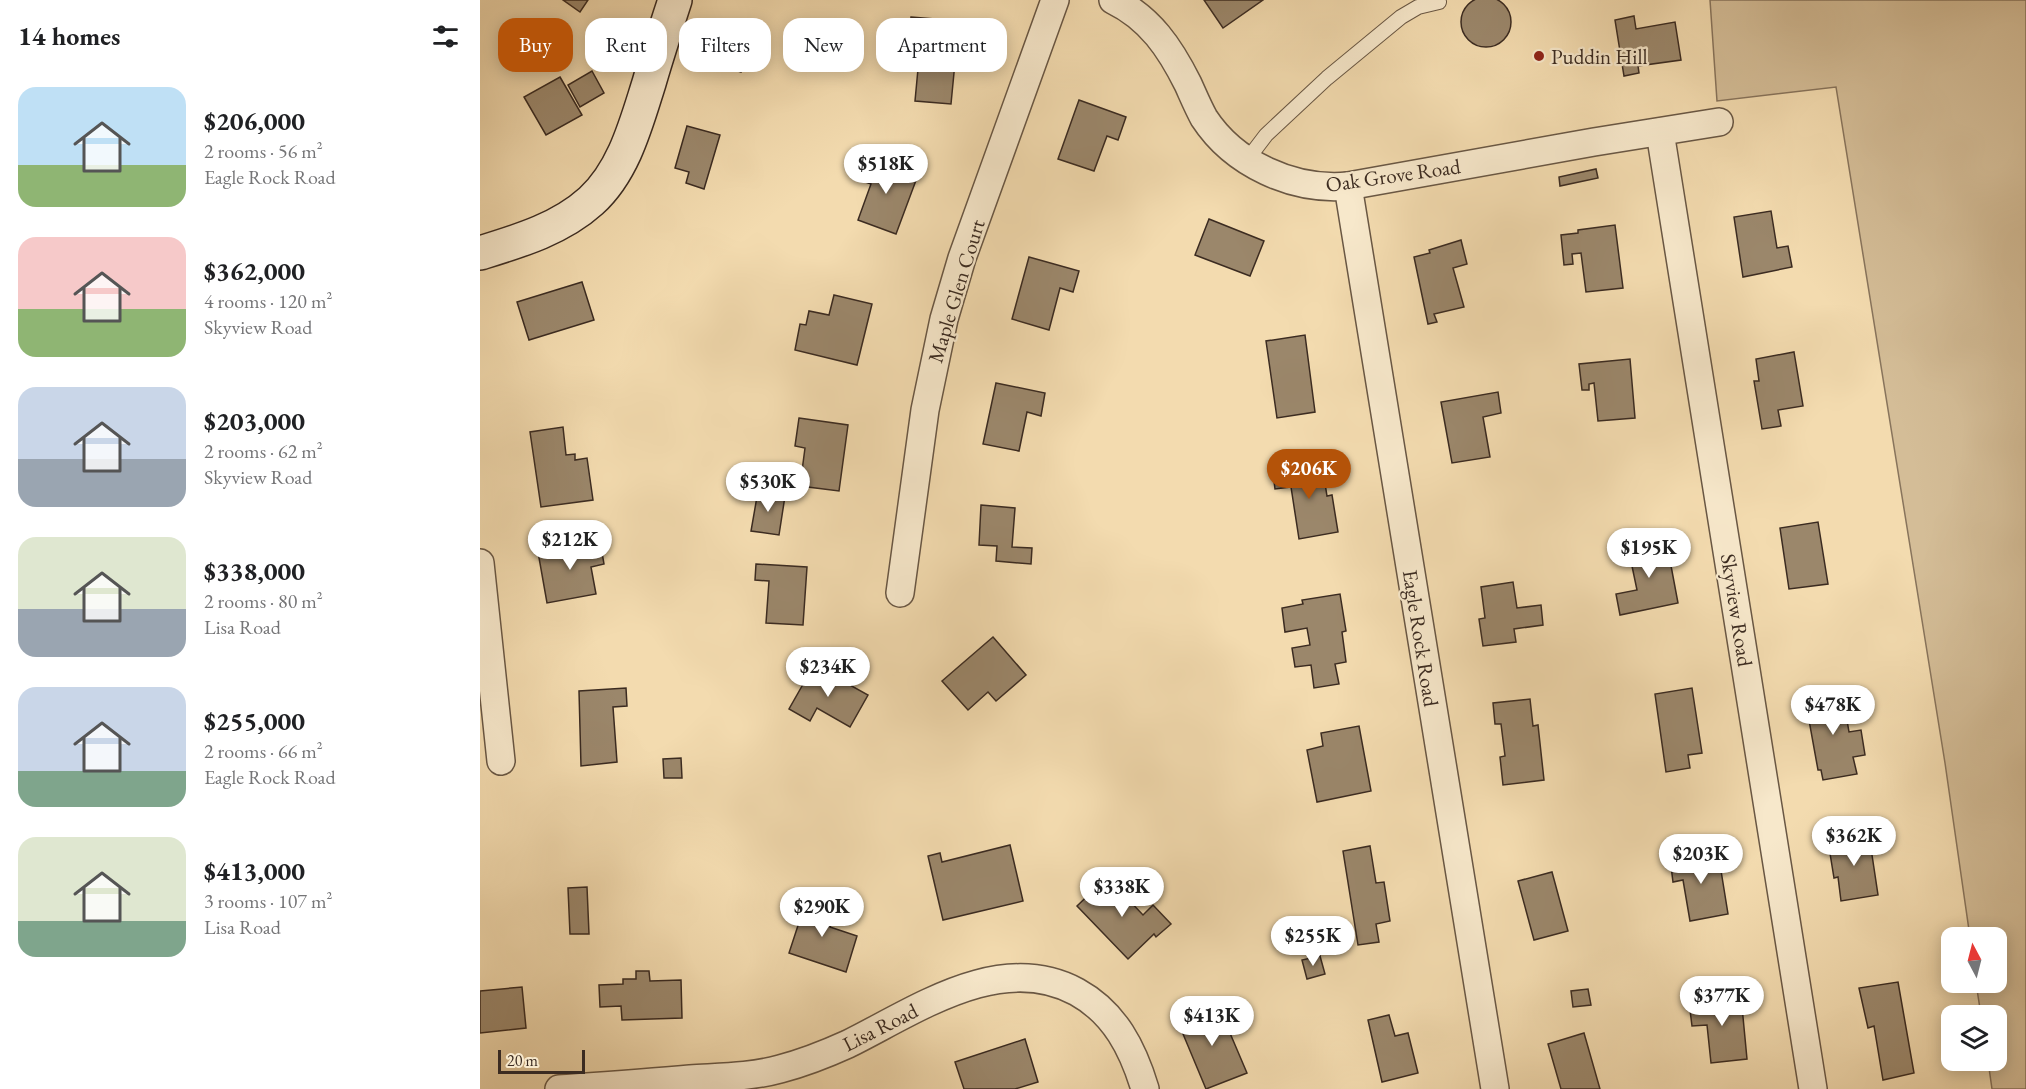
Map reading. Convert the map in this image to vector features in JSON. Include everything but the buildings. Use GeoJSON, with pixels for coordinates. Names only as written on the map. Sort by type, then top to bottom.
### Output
{"type":"FeatureCollection","features":[{"type":"Feature","properties":{"kind":"street"},"geometry":{"type":"LineString","coordinates":[[480,253],[519,241],[557,224],[592,200],[607,183],[619,164],[632,134],[675,0]]}},
{"type":"Feature","properties":{"kind":"street","name":"Maple Glen Court"},"geometry":{"type":"LineString","coordinates":[[900,593],[925,410],[944,319],[962,258],[1055,0]]}},
{"type":"Feature","properties":{"kind":"street","name":"Oak Grove Road"},"geometry":{"type":"LineString","coordinates":[[1113,0],[1131,10],[1159,34],[1178,65],[1204,117],[1223,142],[1247,160],[1276,174],[1319,187],[1348,186],[1719,122]]}},
{"type":"Feature","properties":{"kind":"street","name":"Skyview Road"},"geometry":{"type":"LineString","coordinates":[[1660,132],[1813,1089]]}},
{"type":"Feature","properties":{"kind":"street","name":"Eagle Rock Road"},"geometry":{"type":"LineString","coordinates":[[1348,186],[1495,1089]]}},
{"type":"Feature","properties":{"kind":"street"},"geometry":{"type":"LineString","coordinates":[[480,563],[501,761]]}},
{"type":"Feature","properties":{"kind":"street","name":"Lisa Road"},"geometry":{"type":"LineString","coordinates":[[558,1089],[730,1077],[776,1070],[838,1048],[951,992],[993,981],[1030,978],[1050,981],[1070,988],[1101,1009],[1114,1022],[1125,1039],[1145,1089]]}},
{"type":"Feature","properties":{"kind":"lane"},"geometry":{"type":"LineString","coordinates":[[1247,160],[1275,126],[1327,78],[1401,17],[1418,7],[1439,2]]}},
{"type":"Feature","properties":{"kind":"shaded area"},"geometry":{"type":"Polygon","coordinates":[[[1710,0],[2026,0],[2026,1089],[1992,1089],[1989,1071],[2007,1071],[2007,1005],[1979,1005],[1978,993],[2007,993],[2007,927],[1969,927],[1945,763],[1836,87],[1717,101],[1710,0]]]}},
{"type":"Feature","properties":{"kind":"place","name":"Puddin Hill"},"geometry":{"type":"Point","coordinates":[1539,56]}}]}
